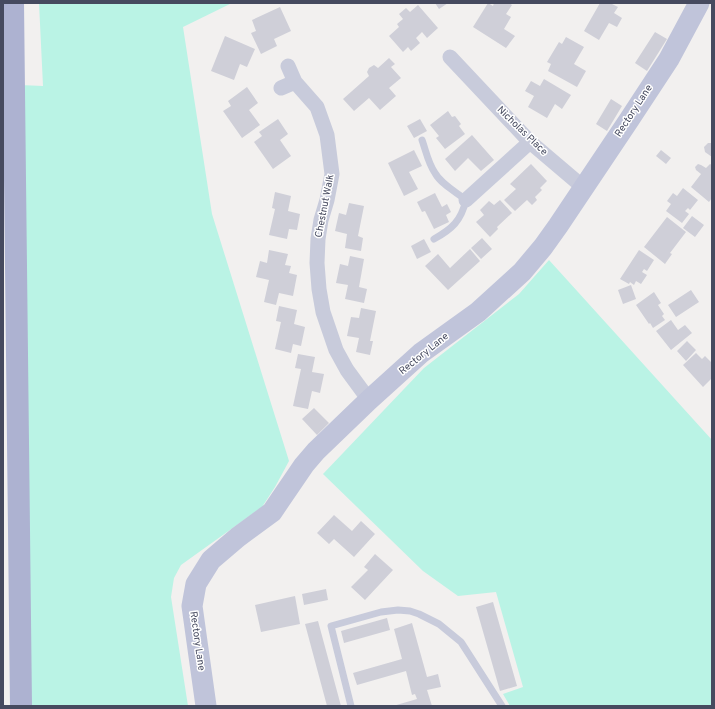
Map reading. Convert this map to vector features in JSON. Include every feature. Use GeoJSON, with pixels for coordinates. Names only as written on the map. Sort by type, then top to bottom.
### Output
{"type":"FeatureCollection","features":[{"type":"Feature","properties":{"kind":"main road"},"geometry":{"type":"LineString","coordinates":[[13,3],[21,706]]}},
{"type":"Feature","properties":{"kind":"street","name":"Rectory Lane"},"geometry":{"type":"LineString","coordinates":[[206,706],[192,606],[196,584],[211,560],[221,550],[272,512],[308,461],[369,400],[422,353],[478,312],[522,272],[543,247],[629,120],[669,59],[699,3]]}},
{"type":"Feature","properties":{"kind":"street","name":"Nicholas Place"},"geometry":{"type":"LineString","coordinates":[[450,57],[459,77],[530,142],[583,187]]}},
{"type":"Feature","properties":{"kind":"street","name":"Chestnut Walk"},"geometry":{"type":"LineString","coordinates":[[288,66],[295,82],[317,108],[327,135],[332,174],[327,200],[320,220],[317,263],[323,312],[336,350],[347,370],[369,400]]}},
{"type":"Feature","properties":{"kind":"street"},"geometry":{"type":"LineString","coordinates":[[281,88],[295,82]]}},
{"type":"Feature","properties":{"kind":"street"},"geometry":{"type":"LineString","coordinates":[[466,200],[530,142]]}},
{"type":"Feature","properties":{"kind":"lane"},"geometry":{"type":"LineString","coordinates":[[422,140],[435,174],[466,200],[459,219],[452,227],[434,239]]}},
{"type":"Feature","properties":{"kind":"lane"},"geometry":{"type":"LineString","coordinates":[[351,706],[331,626],[381,612],[398,610],[410,611],[439,624],[461,642],[502,706]]}},
{"type":"Feature","properties":{"kind":"green space"},"geometry":{"type":"Polygon","coordinates":[[[39,3],[232,3],[183,27],[212,214],[289,461],[262,507],[181,565],[174,578],[171,597],[188,706],[28,706],[20,85],[43,86],[39,3]]]}},
{"type":"Feature","properties":{"kind":"green space"},"geometry":{"type":"Polygon","coordinates":[[[549,260],[712,440],[712,706],[510,706],[503,694],[523,687],[496,592],[458,596],[423,571],[323,474],[424,368],[519,294],[549,260]]]}},
{"type":"Feature","properties":{"kind":"building"},"geometry":{"type":"Polygon","coordinates":[[[435,3],[448,3],[439,9],[435,3]]]}},
{"type":"Feature","properties":{"kind":"building"},"geometry":{"type":"Polygon","coordinates":[[[488,3],[493,6],[494,3],[509,3],[512,5],[506,14],[511,17],[504,29],[515,36],[506,48],[473,27],[488,3]]]}},
{"type":"Feature","properties":{"kind":"building"},"geometry":{"type":"Polygon","coordinates":[[[600,3],[610,3],[618,7],[614,13],[622,18],[617,27],[609,23],[599,40],[584,31],[600,3]]]}},
{"type":"Feature","properties":{"kind":"building"},"geometry":{"type":"Polygon","coordinates":[[[418,5],[438,28],[427,38],[422,32],[416,38],[420,43],[411,51],[408,47],[403,52],[389,36],[399,27],[397,24],[403,19],[399,14],[406,8],[410,12],[418,5]]]}},
{"type":"Feature","properties":{"kind":"building"},"geometry":{"type":"Polygon","coordinates":[[[280,7],[291,31],[274,39],[277,46],[261,54],[251,33],[256,31],[252,20],[280,7]]]}},
{"type":"Feature","properties":{"kind":"building"},"geometry":{"type":"Polygon","coordinates":[[[655,32],[667,39],[647,71],[635,63],[655,32]]]}},
{"type":"Feature","properties":{"kind":"building"},"geometry":{"type":"Polygon","coordinates":[[[225,36],[255,49],[247,67],[240,64],[234,80],[211,71],[225,36]]]}},
{"type":"Feature","properties":{"kind":"building"},"geometry":{"type":"Polygon","coordinates":[[[566,37],[584,47],[574,64],[586,71],[577,87],[548,71],[551,64],[547,62],[559,42],[562,44],[566,37]]]}},
{"type":"Feature","properties":{"kind":"building"},"geometry":{"type":"Polygon","coordinates":[[[389,58],[395,64],[391,67],[401,78],[389,88],[396,96],[380,110],[369,98],[354,111],[343,99],[369,76],[367,72],[369,68],[374,65],[378,68],[389,58]]]}},
{"type":"Feature","properties":{"kind":"building"},"geometry":{"type":"Polygon","coordinates":[[[544,79],[571,95],[562,109],[555,104],[547,118],[528,107],[534,96],[525,91],[531,81],[540,86],[544,79]]]}},
{"type":"Feature","properties":{"kind":"building"},"geometry":{"type":"Polygon","coordinates":[[[247,87],[258,103],[249,110],[260,125],[242,138],[223,111],[231,106],[228,101],[247,87]]]}},
{"type":"Feature","properties":{"kind":"building"},"geometry":{"type":"Polygon","coordinates":[[[611,99],[622,106],[607,131],[596,124],[611,99]]]}},
{"type":"Feature","properties":{"kind":"building"},"geometry":{"type":"Polygon","coordinates":[[[448,111],[452,117],[455,116],[461,124],[459,126],[465,134],[445,149],[436,138],[439,136],[430,125],[448,111]]]}},
{"type":"Feature","properties":{"kind":"building"},"geometry":{"type":"Polygon","coordinates":[[[278,119],[288,134],[280,140],[291,156],[273,169],[254,142],[262,136],[259,132],[278,119]]]}},
{"type":"Feature","properties":{"kind":"building"},"geometry":{"type":"Polygon","coordinates":[[[420,119],[427,131],[414,138],[407,126],[420,119]]]}},
{"type":"Feature","properties":{"kind":"building"},"geometry":{"type":"Polygon","coordinates":[[[472,135],[494,160],[481,171],[468,158],[455,171],[445,159],[472,135]]]}},
{"type":"Feature","properties":{"kind":"building"},"geometry":{"type":"Polygon","coordinates":[[[708,143],[712,143],[712,157],[705,152],[704,147],[708,143]]]}},
{"type":"Feature","properties":{"kind":"building"},"geometry":{"type":"Polygon","coordinates":[[[414,150],[422,166],[409,172],[418,189],[404,196],[388,163],[414,150]]]}},
{"type":"Feature","properties":{"kind":"building"},"geometry":{"type":"Polygon","coordinates":[[[661,150],[671,158],[666,164],[656,156],[661,150]]]}},
{"type":"Feature","properties":{"kind":"building"},"geometry":{"type":"Polygon","coordinates":[[[531,164],[547,181],[540,188],[542,190],[535,197],[537,200],[532,205],[527,200],[515,211],[504,200],[516,189],[510,184],[531,164]]]}},
{"type":"Feature","properties":{"kind":"building"},"geometry":{"type":"Polygon","coordinates":[[[698,164],[706,168],[710,164],[712,165],[712,198],[709,202],[691,187],[701,174],[695,167],[698,164]]]}},
{"type":"Feature","properties":{"kind":"building"},"geometry":{"type":"Polygon","coordinates":[[[683,188],[698,200],[690,210],[688,208],[685,211],[689,214],[682,223],[666,211],[671,204],[667,201],[673,193],[677,196],[683,188]]]}},
{"type":"Feature","properties":{"kind":"building"},"geometry":{"type":"Polygon","coordinates":[[[275,192],[291,196],[288,211],[300,214],[297,230],[289,229],[287,239],[269,235],[275,209],[272,208],[275,192]]]}},
{"type":"Feature","properties":{"kind":"building"},"geometry":{"type":"Polygon","coordinates":[[[435,193],[442,207],[447,204],[451,212],[446,215],[449,222],[434,229],[425,211],[422,212],[417,202],[435,193]]]}},
{"type":"Feature","properties":{"kind":"building"},"geometry":{"type":"Polygon","coordinates":[[[500,200],[512,213],[497,227],[498,229],[490,237],[476,222],[484,215],[480,210],[489,201],[494,205],[500,200]]]}},
{"type":"Feature","properties":{"kind":"building"},"geometry":{"type":"Polygon","coordinates":[[[349,203],[364,206],[358,236],[363,238],[361,251],[345,248],[347,234],[335,231],[339,213],[346,215],[349,203]]]}},
{"type":"Feature","properties":{"kind":"building"},"geometry":{"type":"Polygon","coordinates":[[[692,216],[704,225],[695,237],[683,228],[692,216]]]}},
{"type":"Feature","properties":{"kind":"building"},"geometry":{"type":"Polygon","coordinates":[[[667,217],[686,232],[670,253],[672,254],[665,264],[644,247],[667,217]]]}},
{"type":"Feature","properties":{"kind":"building"},"geometry":{"type":"Polygon","coordinates":[[[482,238],[492,249],[481,259],[471,248],[482,238]]]}},
{"type":"Feature","properties":{"kind":"building"},"geometry":{"type":"Polygon","coordinates":[[[424,239],[431,252],[417,259],[411,246],[424,239]]]}},
{"type":"Feature","properties":{"kind":"building"},"geometry":{"type":"Polygon","coordinates":[[[470,249],[480,261],[448,290],[425,266],[438,254],[450,268],[470,249]]]}},
{"type":"Feature","properties":{"kind":"building"},"geometry":{"type":"Polygon","coordinates":[[[269,250],[288,254],[285,265],[291,266],[289,273],[297,275],[293,296],[279,293],[276,305],[264,302],[269,280],[256,277],[260,261],[267,263],[269,250]]]}},
{"type":"Feature","properties":{"kind":"building"},"geometry":{"type":"Polygon","coordinates":[[[639,250],[654,260],[647,271],[644,269],[642,272],[647,275],[641,284],[636,281],[634,285],[630,282],[629,284],[620,279],[639,250]]]}},
{"type":"Feature","properties":{"kind":"building"},"geometry":{"type":"Polygon","coordinates":[[[350,256],[364,259],[359,287],[367,289],[364,303],[345,299],[348,285],[336,283],[340,264],[348,266],[350,256]]]}},
{"type":"Feature","properties":{"kind":"building"},"geometry":{"type":"Polygon","coordinates":[[[631,285],[636,299],[623,304],[618,290],[631,285]]]}},
{"type":"Feature","properties":{"kind":"building"},"geometry":{"type":"Polygon","coordinates":[[[691,290],[699,302],[676,317],[668,305],[691,290]]]}},
{"type":"Feature","properties":{"kind":"building"},"geometry":{"type":"Polygon","coordinates":[[[654,292],[661,303],[658,305],[664,314],[662,316],[665,320],[653,328],[636,305],[654,292]]]}},
{"type":"Feature","properties":{"kind":"building"},"geometry":{"type":"Polygon","coordinates":[[[279,306],[297,310],[294,324],[305,327],[301,346],[293,344],[291,353],[275,349],[281,322],[276,321],[279,306]]]}},
{"type":"Feature","properties":{"kind":"building"},"geometry":{"type":"Polygon","coordinates":[[[361,308],[376,311],[370,341],[373,341],[370,355],[356,352],[359,338],[347,336],[351,317],[359,318],[361,308]]]}},
{"type":"Feature","properties":{"kind":"building"},"geometry":{"type":"Polygon","coordinates":[[[671,320],[678,330],[685,325],[692,333],[671,350],[656,331],[671,320]]]}},
{"type":"Feature","properties":{"kind":"building"},"geometry":{"type":"Polygon","coordinates":[[[687,341],[696,350],[686,361],[677,351],[687,341]]]}},
{"type":"Feature","properties":{"kind":"building"},"geometry":{"type":"Polygon","coordinates":[[[696,353],[702,359],[705,356],[712,363],[712,378],[703,387],[683,365],[696,353]]]}},
{"type":"Feature","properties":{"kind":"building"},"geometry":{"type":"Polygon","coordinates":[[[298,354],[315,357],[312,372],[324,374],[320,393],[312,391],[308,409],[293,406],[301,369],[295,368],[298,354]]]}},
{"type":"Feature","properties":{"kind":"building"},"geometry":{"type":"Polygon","coordinates":[[[314,408],[329,423],[317,435],[302,419],[314,408]]]}},
{"type":"Feature","properties":{"kind":"building"},"geometry":{"type":"Polygon","coordinates":[[[334,515],[352,531],[361,521],[375,534],[354,557],[334,539],[329,544],[317,533],[334,515]]]}},
{"type":"Feature","properties":{"kind":"building"},"geometry":{"type":"Polygon","coordinates":[[[375,554],[393,570],[365,600],[351,587],[368,570],[364,567],[375,554]]]}},
{"type":"Feature","properties":{"kind":"building"},"geometry":{"type":"Polygon","coordinates":[[[326,589],[328,600],[304,605],[302,594],[326,589]]]}},
{"type":"Feature","properties":{"kind":"building"},"geometry":{"type":"Polygon","coordinates":[[[295,596],[300,624],[261,632],[255,605],[295,596]]]}},
{"type":"Feature","properties":{"kind":"building"},"geometry":{"type":"Polygon","coordinates":[[[493,602],[517,686],[500,691],[476,607],[493,602]]]}},
{"type":"Feature","properties":{"kind":"building"},"geometry":{"type":"Polygon","coordinates":[[[387,618],[390,630],[344,643],[341,631],[387,618]]]}},
{"type":"Feature","properties":{"kind":"building"},"geometry":{"type":"Polygon","coordinates":[[[318,621],[341,706],[327,706],[305,624],[318,621]]]}},
{"type":"Feature","properties":{"kind":"building"},"geometry":{"type":"Polygon","coordinates":[[[412,623],[427,677],[438,674],[441,687],[427,690],[432,706],[393,706],[417,699],[415,694],[412,695],[406,671],[357,685],[353,673],[402,659],[394,629],[412,623]]]}}]}
